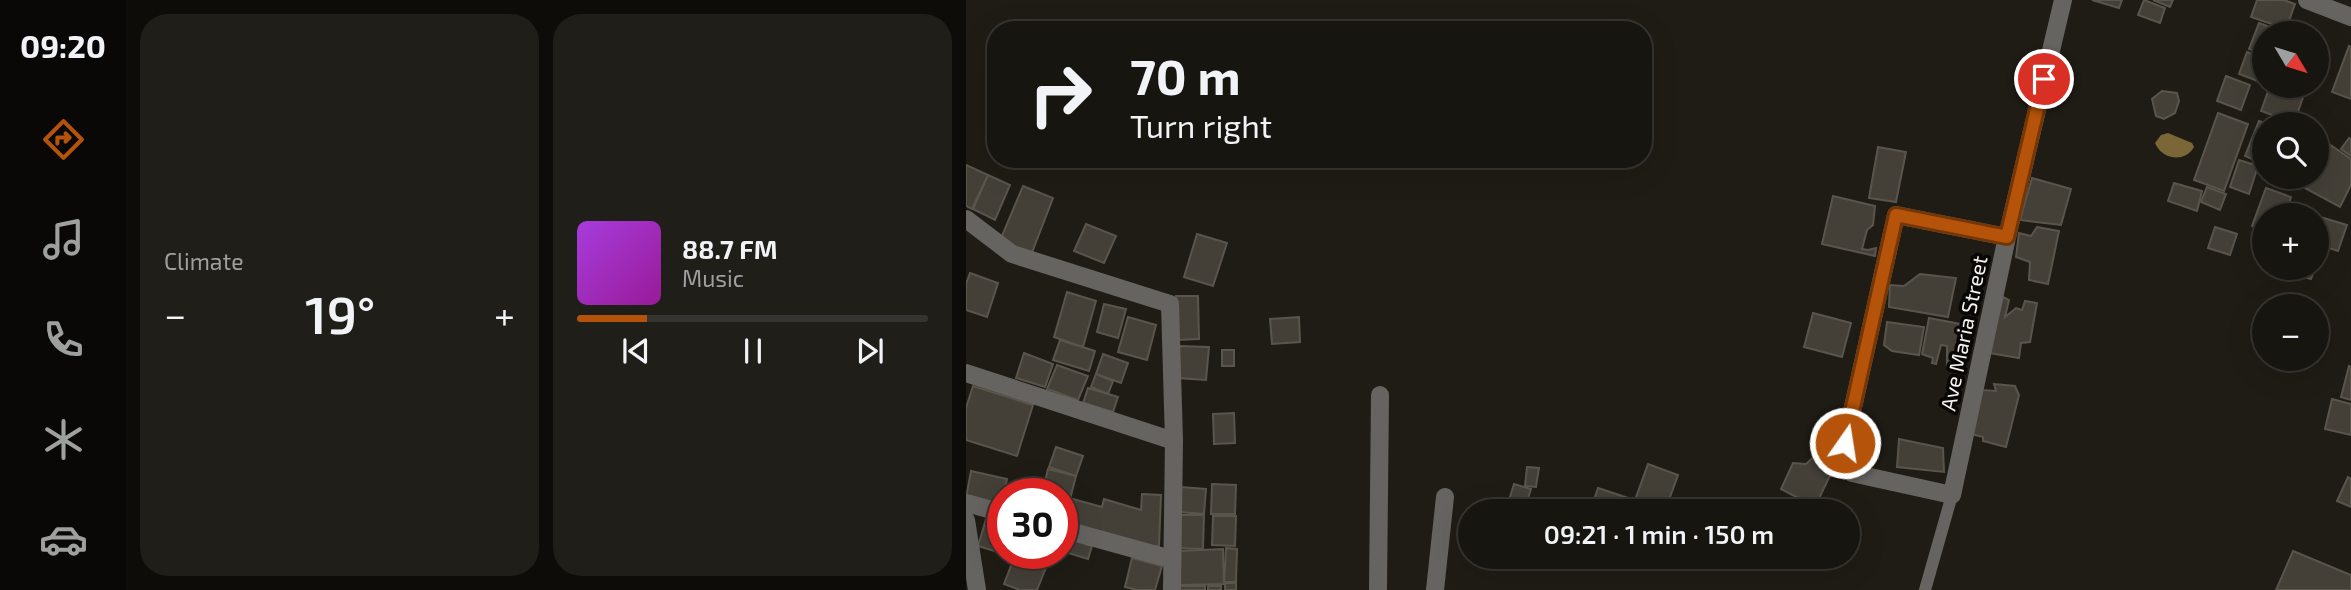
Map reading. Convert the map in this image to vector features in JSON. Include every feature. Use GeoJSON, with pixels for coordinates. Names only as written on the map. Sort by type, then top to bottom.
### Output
{"type":"FeatureCollection","features":[{"type":"Feature","properties":{"kind":"street","name":"Ave Maria Street"},"geometry":{"type":"LineString","coordinates":[[1952,495],[2007,237],[2063,0]]}},
{"type":"Feature","properties":{"kind":"street"},"geometry":{"type":"LineString","coordinates":[[2307,0],[2351,17]]}},
{"type":"Feature","properties":{"kind":"street"},"geometry":{"type":"LineString","coordinates":[[1952,495],[1852,473],[1847,466],[1845,443],[1896,215],[2007,237]]}},
{"type":"Feature","properties":{"kind":"street"},"geometry":{"type":"LineString","coordinates":[[966,219],[1012,254],[1170,304],[1174,441],[1172,590]]}},
{"type":"Feature","properties":{"kind":"street"},"geometry":{"type":"LineString","coordinates":[[966,373],[1174,441]]}},
{"type":"Feature","properties":{"kind":"street"},"geometry":{"type":"LineString","coordinates":[[1378,590],[1380,395]]}},
{"type":"Feature","properties":{"kind":"street"},"geometry":{"type":"LineString","coordinates":[[1435,590],[1445,497]]}},
{"type":"Feature","properties":{"kind":"street"},"geometry":{"type":"LineString","coordinates":[[966,503],[987,509]]}},
{"type":"Feature","properties":{"kind":"street"},"geometry":{"type":"LineString","coordinates":[[966,520],[977,590]]}},
{"type":"Feature","properties":{"kind":"street"},"geometry":{"type":"LineString","coordinates":[[1078,533],[1171,559]]}},
{"type":"Feature","properties":{"kind":"lane"},"geometry":{"type":"LineString","coordinates":[[1925,590],[1952,495]]}},
{"type":"Feature","properties":{"kind":"shaded area"},"geometry":{"type":"Polygon","coordinates":[[[2168,133],[2192,143],[2194,147],[2185,156],[2168,156],[2158,149],[2155,143],[2161,135],[2168,133]]]}},
{"type":"Feature","properties":{"kind":"building"},"geometry":{"type":"Polygon","coordinates":[[[2092,0],[2122,0],[2119,8],[2092,0]]]}},
{"type":"Feature","properties":{"kind":"building"},"geometry":{"type":"Polygon","coordinates":[[[2144,0],[2165,8],[2160,23],[2138,15],[2144,0]]]}},
{"type":"Feature","properties":{"kind":"building"},"geometry":{"type":"Polygon","coordinates":[[[2153,0],[2173,0],[2170,7],[2153,0]]]}},
{"type":"Feature","properties":{"kind":"building"},"geometry":{"type":"Polygon","coordinates":[[[2257,0],[2284,0],[2295,4],[2289,21],[2263,21],[2251,17],[2257,0]]]}},
{"type":"Feature","properties":{"kind":"building"},"geometry":{"type":"Polygon","coordinates":[[[2349,46],[2351,47],[2351,99],[2332,92],[2349,46]]]}},
{"type":"Feature","properties":{"kind":"building"},"geometry":{"type":"Polygon","coordinates":[[[2247,52],[2252,54],[2252,79],[2239,74],[2247,52]]]}},
{"type":"Feature","properties":{"kind":"building"},"geometry":{"type":"Polygon","coordinates":[[[2226,76],[2250,85],[2241,110],[2217,101],[2226,76]]]}},
{"type":"Feature","properties":{"kind":"building"},"geometry":{"type":"Polygon","coordinates":[[[2162,91],[2177,93],[2179,101],[2175,113],[2164,119],[2156,116],[2152,99],[2162,91]]]}},
{"type":"Feature","properties":{"kind":"building"},"geometry":{"type":"Polygon","coordinates":[[[2266,98],[2303,98],[2298,112],[2261,111],[2266,98]]]}},
{"type":"Feature","properties":{"kind":"building"},"geometry":{"type":"Polygon","coordinates":[[[2218,113],[2248,124],[2224,191],[2194,180],[2218,113]]]}},
{"type":"Feature","properties":{"kind":"building"},"geometry":{"type":"Polygon","coordinates":[[[2252,138],[2252,159],[2245,156],[2252,138]]]}},
{"type":"Feature","properties":{"kind":"building"},"geometry":{"type":"Polygon","coordinates":[[[2349,138],[2351,139],[2351,156],[2341,149],[2349,138]]]}},
{"type":"Feature","properties":{"kind":"building"},"geometry":{"type":"Polygon","coordinates":[[[2329,144],[2351,159],[2351,185],[2340,207],[2307,189],[2329,189],[2329,144]]]}},
{"type":"Feature","properties":{"kind":"building"},"geometry":{"type":"Polygon","coordinates":[[[1878,147],[1906,152],[1896,202],[1869,198],[1878,147]]]}},
{"type":"Feature","properties":{"kind":"building"},"geometry":{"type":"Polygon","coordinates":[[[2239,160],[2252,164],[2249,194],[2230,187],[2239,160]]]}},
{"type":"Feature","properties":{"kind":"building"},"geometry":{"type":"Polygon","coordinates":[[[966,165],[988,175],[972,209],[966,206],[966,165]]]}},
{"type":"Feature","properties":{"kind":"building"},"geometry":{"type":"Polygon","coordinates":[[[988,175],[1010,185],[995,220],[973,209],[988,175]]]}},
{"type":"Feature","properties":{"kind":"building"},"geometry":{"type":"Polygon","coordinates":[[[2032,178],[2071,189],[2061,225],[2020,220],[2032,178]]]}},
{"type":"Feature","properties":{"kind":"building"},"geometry":{"type":"Polygon","coordinates":[[[2174,183],[2202,191],[2197,211],[2168,201],[2174,183]]]}},
{"type":"Feature","properties":{"kind":"building"},"geometry":{"type":"Polygon","coordinates":[[[1023,186],[1053,198],[1031,255],[999,243],[1023,186]]]}},
{"type":"Feature","properties":{"kind":"building"},"geometry":{"type":"Polygon","coordinates":[[[2207,187],[2226,194],[2220,210],[2201,202],[2207,187]]]}},
{"type":"Feature","properties":{"kind":"building"},"geometry":{"type":"Polygon","coordinates":[[[2266,189],[2291,197],[2289,203],[2260,203],[2266,189]]]}},
{"type":"Feature","properties":{"kind":"building"},"geometry":{"type":"Polygon","coordinates":[[[1833,196],[1875,206],[1873,225],[1867,230],[1862,249],[1876,248],[1875,256],[1822,244],[1833,196]]]}},
{"type":"Feature","properties":{"kind":"building"},"geometry":{"type":"Polygon","coordinates":[[[2329,220],[2347,225],[2338,251],[2329,248],[2329,220]]]}},
{"type":"Feature","properties":{"kind":"building"},"geometry":{"type":"Polygon","coordinates":[[[1086,224],[1116,236],[1104,263],[1074,251],[1086,224]]]}},
{"type":"Feature","properties":{"kind":"building"},"geometry":{"type":"Polygon","coordinates":[[[2037,227],[2059,231],[2048,284],[2029,280],[2030,262],[2016,257],[2019,233],[2031,236],[2037,227]]]}},
{"type":"Feature","properties":{"kind":"building"},"geometry":{"type":"Polygon","coordinates":[[[2215,227],[2237,234],[2230,255],[2208,248],[2215,227]]]}},
{"type":"Feature","properties":{"kind":"building"},"geometry":{"type":"Polygon","coordinates":[[[1197,234],[1227,243],[1213,286],[1184,277],[1197,234]]]}},
{"type":"Feature","properties":{"kind":"building"},"geometry":{"type":"Polygon","coordinates":[[[970,273],[998,283],[987,317],[966,310],[966,284],[970,273]]]}},
{"type":"Feature","properties":{"kind":"building"},"geometry":{"type":"Polygon","coordinates":[[[1920,274],[1956,278],[1948,317],[1889,307],[1890,285],[1904,286],[1920,274]]]}},
{"type":"Feature","properties":{"kind":"building"},"geometry":{"type":"Polygon","coordinates":[[[1067,292],[1096,301],[1083,347],[1054,337],[1067,292]]]}},
{"type":"Feature","properties":{"kind":"building"},"geometry":{"type":"Polygon","coordinates":[[[1176,296],[1198,296],[1199,339],[1177,340],[1176,296]]]}},
{"type":"Feature","properties":{"kind":"building"},"geometry":{"type":"Polygon","coordinates":[[[2003,297],[2009,300],[2005,317],[2016,308],[2022,310],[2025,301],[2037,303],[2030,342],[2021,343],[2019,358],[1989,353],[2003,297]]]}},
{"type":"Feature","properties":{"kind":"building"},"geometry":{"type":"Polygon","coordinates":[[[1104,304],[1126,309],[1118,338],[1097,332],[1104,304]]]}},
{"type":"Feature","properties":{"kind":"building"},"geometry":{"type":"Polygon","coordinates":[[[1813,313],[1851,323],[1842,357],[1804,347],[1813,313]]]}},
{"type":"Feature","properties":{"kind":"building"},"geometry":{"type":"Polygon","coordinates":[[[1128,317],[1156,325],[1147,360],[1118,352],[1128,317]]]}},
{"type":"Feature","properties":{"kind":"building"},"geometry":{"type":"Polygon","coordinates":[[[1299,317],[1300,342],[1272,344],[1270,319],[1299,317]]]}},
{"type":"Feature","properties":{"kind":"building"},"geometry":{"type":"Polygon","coordinates":[[[1929,318],[1966,325],[1964,331],[1970,333],[1965,369],[1947,366],[1947,346],[1941,345],[1936,364],[1932,363],[1933,358],[1922,354],[1929,318]]]}},
{"type":"Feature","properties":{"kind":"building"},"geometry":{"type":"Polygon","coordinates":[[[1887,322],[1924,327],[1919,355],[1892,351],[1884,345],[1887,322]]]}},
{"type":"Feature","properties":{"kind":"building"},"geometry":{"type":"Polygon","coordinates":[[[1060,340],[1095,351],[1089,371],[1053,360],[1060,340]]]}},
{"type":"Feature","properties":{"kind":"building"},"geometry":{"type":"Polygon","coordinates":[[[1179,346],[1209,347],[1206,380],[1177,378],[1179,346]]]}},
{"type":"Feature","properties":{"kind":"building"},"geometry":{"type":"Polygon","coordinates":[[[1222,350],[1234,350],[1234,366],[1222,366],[1222,350]]]}},
{"type":"Feature","properties":{"kind":"building"},"geometry":{"type":"Polygon","coordinates":[[[1024,353],[1053,364],[1045,387],[1016,378],[1024,353]]]}},
{"type":"Feature","properties":{"kind":"building"},"geometry":{"type":"Polygon","coordinates":[[[1103,354],[1128,363],[1121,383],[1096,374],[1103,354]]]}},
{"type":"Feature","properties":{"kind":"building"},"geometry":{"type":"Polygon","coordinates":[[[1057,365],[1088,376],[1078,400],[1047,389],[1057,365]]]}},
{"type":"Feature","properties":{"kind":"building"},"geometry":{"type":"Polygon","coordinates":[[[2349,366],[2351,367],[2351,400],[2341,397],[2349,366]]]}},
{"type":"Feature","properties":{"kind":"building"},"geometry":{"type":"Polygon","coordinates":[[[1096,374],[1113,381],[1108,394],[1091,387],[1096,374]]]}},
{"type":"Feature","properties":{"kind":"building"},"geometry":{"type":"Polygon","coordinates":[[[1994,384],[2015,386],[2019,395],[2006,447],[1983,441],[1983,437],[1971,434],[1981,390],[1996,391],[1994,384]]]}},
{"type":"Feature","properties":{"kind":"building"},"geometry":{"type":"Polygon","coordinates":[[[973,386],[1033,405],[1017,456],[966,440],[966,408],[973,386]]]}},
{"type":"Feature","properties":{"kind":"building"},"geometry":{"type":"Polygon","coordinates":[[[1088,388],[1118,397],[1113,412],[1083,403],[1088,388]]]}},
{"type":"Feature","properties":{"kind":"building"},"geometry":{"type":"Polygon","coordinates":[[[2332,399],[2351,404],[2351,435],[2325,429],[2332,399]]]}},
{"type":"Feature","properties":{"kind":"building"},"geometry":{"type":"Polygon","coordinates":[[[1234,413],[1235,443],[1214,444],[1213,414],[1234,413]]]}},
{"type":"Feature","properties":{"kind":"building"},"geometry":{"type":"Polygon","coordinates":[[[1899,439],[1943,448],[1944,472],[1897,467],[1899,439]]]}},
{"type":"Feature","properties":{"kind":"building"},"geometry":{"type":"Polygon","coordinates":[[[1056,447],[1083,456],[1076,476],[1049,467],[1056,447]]]}},
{"type":"Feature","properties":{"kind":"building"},"geometry":{"type":"Polygon","coordinates":[[[1819,452],[1837,461],[1819,499],[1800,499],[1781,489],[1793,463],[1806,464],[1819,452]]]}},
{"type":"Feature","properties":{"kind":"building"},"geometry":{"type":"Polygon","coordinates":[[[1648,464],[1678,475],[1669,499],[1635,499],[1648,464]]]}},
{"type":"Feature","properties":{"kind":"building"},"geometry":{"type":"Polygon","coordinates":[[[1527,467],[1539,468],[1536,487],[1525,486],[1527,467]]]}},
{"type":"Feature","properties":{"kind":"building"},"geometry":{"type":"Polygon","coordinates":[[[1048,469],[1076,476],[1075,478],[1046,478],[1048,469]]]}},
{"type":"Feature","properties":{"kind":"building"},"geometry":{"type":"Polygon","coordinates":[[[971,471],[1002,478],[987,478],[987,503],[966,498],[971,471]]]}},
{"type":"Feature","properties":{"kind":"building"},"geometry":{"type":"Polygon","coordinates":[[[2348,477],[2351,479],[2351,507],[2337,501],[2348,477]]]}},
{"type":"Feature","properties":{"kind":"building"},"geometry":{"type":"Polygon","coordinates":[[[1212,484],[1236,485],[1235,514],[1211,514],[1212,484]]]}},
{"type":"Feature","properties":{"kind":"building"},"geometry":{"type":"Polygon","coordinates":[[[1514,484],[1531,489],[1528,499],[1509,499],[1514,484]]]}},
{"type":"Feature","properties":{"kind":"building"},"geometry":{"type":"Polygon","coordinates":[[[1180,487],[1206,489],[1204,514],[1178,512],[1180,487]]]}},
{"type":"Feature","properties":{"kind":"building"},"geometry":{"type":"Polygon","coordinates":[[[1598,488],[1628,498],[1628,499],[1594,499],[1598,488]]]}},
{"type":"Feature","properties":{"kind":"building"},"geometry":{"type":"Polygon","coordinates":[[[1142,494],[1161,495],[1159,546],[1149,546],[1078,525],[1078,500],[1102,507],[1104,499],[1141,510],[1142,494]]]}},
{"type":"Feature","properties":{"kind":"building"},"geometry":{"type":"Polygon","coordinates":[[[1176,515],[1204,515],[1203,549],[1175,548],[1176,515]]]}},
{"type":"Feature","properties":{"kind":"building"},"geometry":{"type":"Polygon","coordinates":[[[1213,516],[1236,516],[1235,546],[1212,545],[1213,516]]]}},
{"type":"Feature","properties":{"kind":"building"},"geometry":{"type":"Polygon","coordinates":[[[986,519],[987,519],[987,549],[978,546],[986,519]]]}},
{"type":"Feature","properties":{"kind":"building"},"geometry":{"type":"Polygon","coordinates":[[[1078,541],[1092,546],[1088,559],[1078,556],[1078,541]]]}},
{"type":"Feature","properties":{"kind":"building"},"geometry":{"type":"Polygon","coordinates":[[[1226,548],[1237,549],[1236,582],[1224,582],[1226,548]]]}},
{"type":"Feature","properties":{"kind":"building"},"geometry":{"type":"Polygon","coordinates":[[[1223,549],[1224,584],[1179,585],[1179,551],[1223,549]]]}},
{"type":"Feature","properties":{"kind":"building"},"geometry":{"type":"Polygon","coordinates":[[[2293,551],[2351,575],[2351,590],[2276,590],[2293,551]]]}},
{"type":"Feature","properties":{"kind":"building"},"geometry":{"type":"Polygon","coordinates":[[[1132,558],[1162,566],[1155,590],[1125,587],[1132,558]]]}},
{"type":"Feature","properties":{"kind":"building"},"geometry":{"type":"Polygon","coordinates":[[[1010,569],[1045,569],[1037,590],[1020,590],[1004,584],[1010,569]]]}},
{"type":"Feature","properties":{"kind":"building"},"geometry":{"type":"Polygon","coordinates":[[[1225,583],[1236,583],[1236,590],[1225,590],[1225,583]]]}},
{"type":"Feature","properties":{"kind":"building"},"geometry":{"type":"Polygon","coordinates":[[[1179,586],[1205,586],[1205,590],[1179,590],[1179,586]]]}},
{"type":"Feature","properties":{"kind":"building"},"geometry":{"type":"Polygon","coordinates":[[[1208,586],[1221,586],[1221,590],[1208,590],[1208,586]]]}},
{"type":"Feature","properties":{"kind":"route"},"geometry":{"type":"LineString","coordinates":[[1845,443],[1896,215],[2007,237],[2044,79]]}}]}
